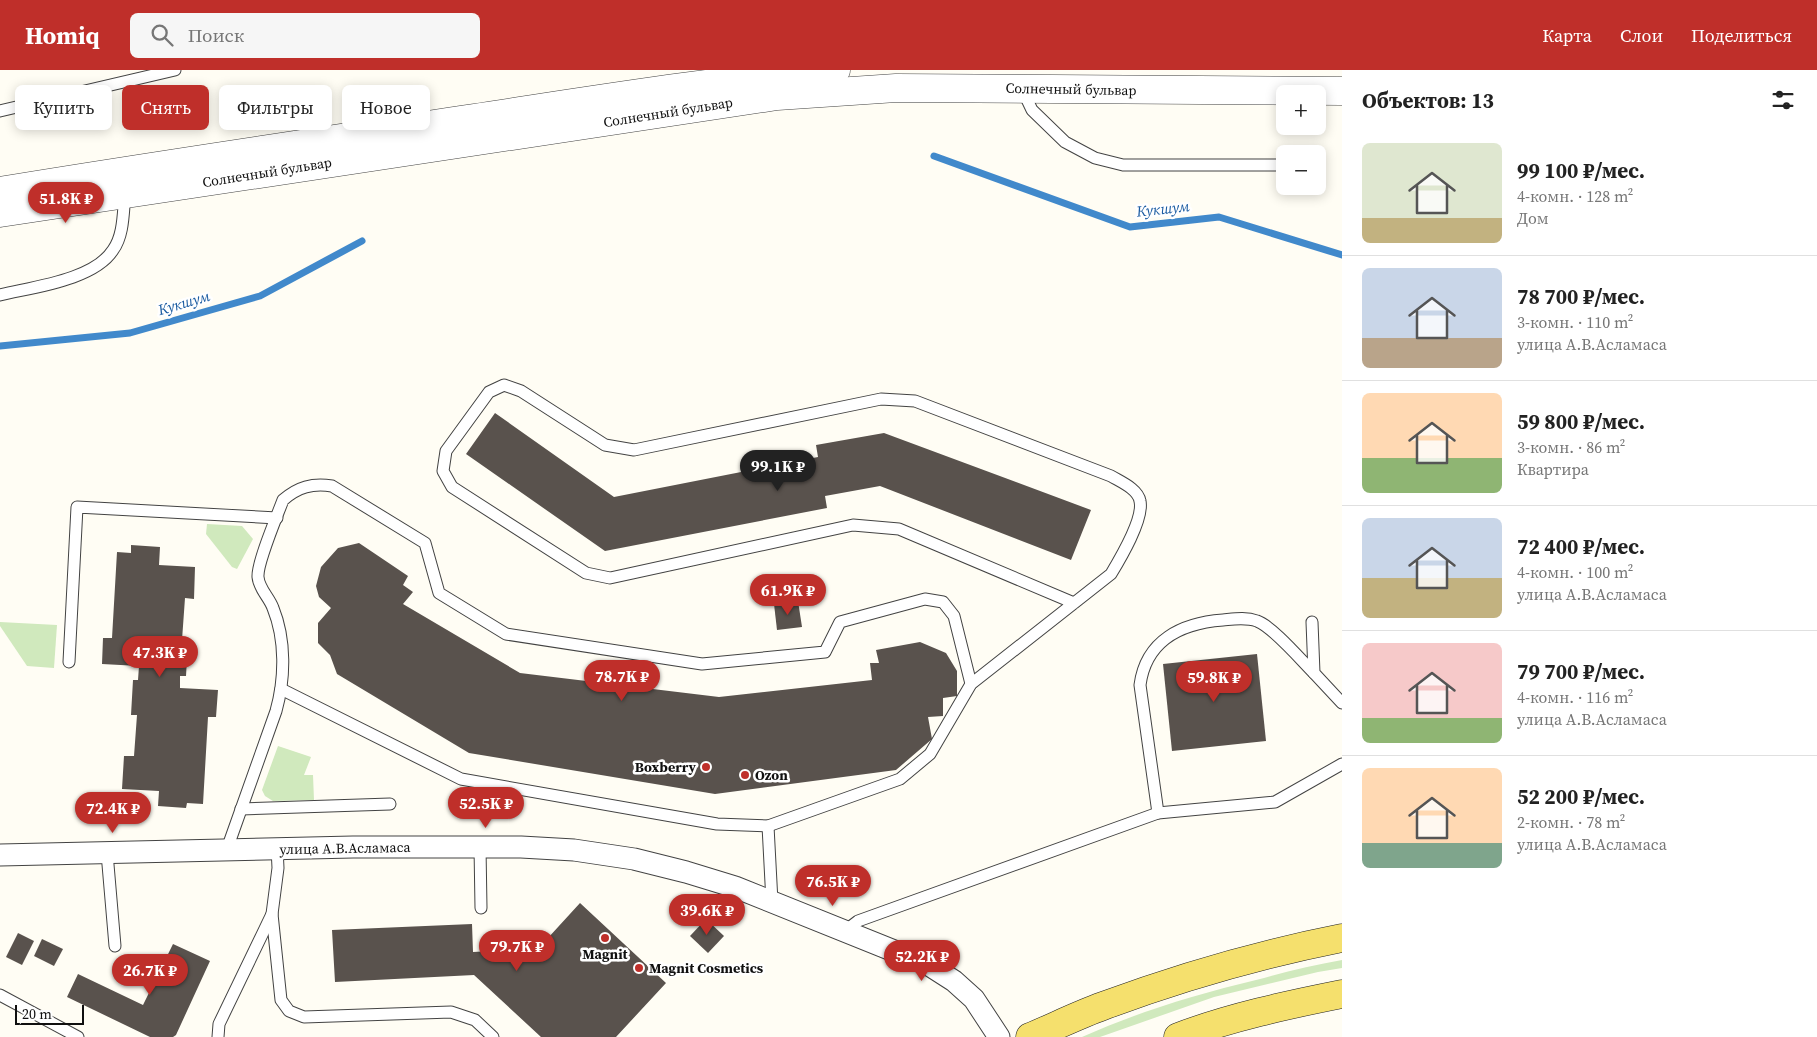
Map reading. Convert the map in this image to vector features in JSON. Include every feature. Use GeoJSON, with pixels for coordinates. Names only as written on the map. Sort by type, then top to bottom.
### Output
{"type":"FeatureCollection","features":[{"type":"Feature","properties":{"kind":"main road"},"geometry":{"type":"LineString","coordinates":[[1030,1037],[1102,1006],[1198,973],[1286,949],[1342,938]]}},
{"type":"Feature","properties":{"kind":"main road"},"geometry":{"type":"LineString","coordinates":[[1178,1037],[1203,1028],[1290,1004],[1342,994]]}},
{"type":"Feature","properties":{"kind":"street","name":"Солнечный бульвар"},"geometry":{"type":"LineString","coordinates":[[0,213],[123,182],[659,91],[777,75],[836,70]]}},
{"type":"Feature","properties":{"kind":"street","name":"Солнечный бульвар"},"geometry":{"type":"LineString","coordinates":[[0,191],[123,182],[777,96],[1022,79],[1342,91]]}},
{"type":"Feature","properties":{"kind":"street","name":"улица А.В.Асламаса"},"geometry":{"type":"LineString","coordinates":[[0,855],[277,848],[480,847],[574,850],[634,859],[694,874],[735,887],[930,965],[954,981],[974,999],[999,1037]]}},
{"type":"Feature","properties":{"kind":"lane"},"geometry":{"type":"LineString","coordinates":[[0,111],[175,70]]}},
{"type":"Feature","properties":{"kind":"lane"},"geometry":{"type":"LineString","coordinates":[[1022,79],[1032,110],[1065,142],[1095,158],[1123,165],[1276,165]]}},
{"type":"Feature","properties":{"kind":"lane"},"geometry":{"type":"LineString","coordinates":[[0,295],[77,276],[100,265],[114,250],[121,228],[123,182]]}},
{"type":"Feature","properties":{"kind":"lane"},"geometry":{"type":"LineString","coordinates":[[281,689],[461,779],[717,824],[768,826],[900,779],[930,754],[971,684],[1111,574],[1124,552],[1139,516],[1140,500],[1133,489],[1111,476],[915,401],[881,399],[634,450],[605,445],[521,390],[504,385],[489,392],[446,451],[443,471],[452,487],[586,573],[610,578],[844,528],[862,526],[899,528],[1074,603]]}},
{"type":"Feature","properties":{"kind":"lane"},"geometry":{"type":"LineString","coordinates":[[226,849],[276,711],[281,689],[282,650],[276,618],[270,602],[261,587],[258,570],[283,500],[302,487],[318,484],[332,486],[425,543],[439,593],[506,634],[702,664],[825,652],[840,622],[925,599],[943,602],[954,616],[971,684]]}},
{"type":"Feature","properties":{"kind":"lane"},"geometry":{"type":"LineString","coordinates":[[69,662],[78,507],[276,518]]}},
{"type":"Feature","properties":{"kind":"lane"},"geometry":{"type":"LineString","coordinates":[[1158,813],[1140,685],[1142,671],[1151,656],[1168,636],[1188,626],[1204,622],[1243,618],[1259,621],[1271,630],[1342,703]]}},
{"type":"Feature","properties":{"kind":"lane"},"geometry":{"type":"LineString","coordinates":[[1312,622],[1314,673]]}},
{"type":"Feature","properties":{"kind":"lane"},"geometry":{"type":"LineString","coordinates":[[845,931],[858,921],[1158,813],[1275,802],[1342,764]]}},
{"type":"Feature","properties":{"kind":"lane"},"geometry":{"type":"LineString","coordinates":[[241,809],[390,804]]}},
{"type":"Feature","properties":{"kind":"lane"},"geometry":{"type":"LineString","coordinates":[[768,826],[772,902]]}},
{"type":"Feature","properties":{"kind":"lane"},"geometry":{"type":"LineString","coordinates":[[480,847],[481,908]]}},
{"type":"Feature","properties":{"kind":"lane"},"geometry":{"type":"LineString","coordinates":[[277,848],[278,868],[272,914],[281,1000],[289,1011],[304,1017],[451,1012],[475,1020],[493,1037]]}},
{"type":"Feature","properties":{"kind":"lane"},"geometry":{"type":"LineString","coordinates":[[107,852],[115,946]]}},
{"type":"Feature","properties":{"kind":"lane"},"geometry":{"type":"LineString","coordinates":[[218,1037],[219,1024],[272,914]]}},
{"type":"Feature","properties":{"kind":"lane"},"geometry":{"type":"LineString","coordinates":[[0,995],[78,1037]]}},
{"type":"Feature","properties":{"kind":"green space"},"geometry":{"type":"Polygon","coordinates":[[[207,524],[242,526],[253,539],[237,569],[232,567],[206,534],[207,524]]]}},
{"type":"Feature","properties":{"kind":"green space"},"geometry":{"type":"Polygon","coordinates":[[[0,622],[57,625],[54,668],[27,666],[0,626],[0,622]]]}},
{"type":"Feature","properties":{"kind":"green space"},"geometry":{"type":"Polygon","coordinates":[[[278,746],[311,757],[304,775],[313,775],[314,800],[273,801],[265,796],[262,790],[278,746]]]}},
{"type":"Feature","properties":{"kind":"green space"},"geometry":{"type":"Polygon","coordinates":[[[1342,960],[1342,968],[1214,997],[1100,1037],[1082,1037],[1146,1012],[1212,991],[1288,971],[1342,960]]]}},
{"type":"Feature","properties":{"kind":"building"},"geometry":{"type":"Polygon","coordinates":[[[495,413],[614,497],[818,457],[816,445],[884,433],[1091,510],[1071,560],[880,486],[825,496],[827,508],[605,551],[466,454],[495,413]]]}},
{"type":"Feature","properties":{"kind":"building"},"geometry":{"type":"Polygon","coordinates":[[[359,543],[408,576],[403,585],[413,592],[403,604],[520,673],[719,697],[872,680],[870,663],[879,663],[876,650],[920,642],[946,653],[957,671],[957,696],[943,698],[943,716],[928,717],[932,739],[896,770],[715,794],[469,753],[337,674],[330,655],[318,643],[318,623],[331,608],[319,597],[316,586],[321,567],[338,548],[359,543]]]}},
{"type":"Feature","properties":{"kind":"building"},"geometry":{"type":"Polygon","coordinates":[[[131,545],[160,547],[159,565],[195,567],[194,599],[185,598],[182,640],[188,641],[186,676],[180,676],[180,688],[218,690],[216,717],[208,717],[203,804],[187,803],[186,808],[158,806],[159,791],[122,789],[124,756],[134,756],[137,715],[131,715],[133,680],[138,680],[139,666],[102,664],[103,638],[112,638],[117,552],[131,553],[131,545]]]}},
{"type":"Feature","properties":{"kind":"building"},"geometry":{"type":"Polygon","coordinates":[[[798,601],[802,627],[777,630],[774,604],[798,601]]]}},
{"type":"Feature","properties":{"kind":"building"},"geometry":{"type":"Polygon","coordinates":[[[1257,654],[1266,741],[1172,751],[1163,664],[1257,654]]]}},
{"type":"Feature","properties":{"kind":"building"},"geometry":{"type":"Polygon","coordinates":[[[580,903],[666,983],[616,1037],[541,1037],[474,975],[335,982],[332,930],[472,924],[473,952],[512,950],[526,962],[580,903]]]}},
{"type":"Feature","properties":{"kind":"building"},"geometry":{"type":"Polygon","coordinates":[[[706,919],[724,936],[708,953],[690,936],[706,919]]]}},
{"type":"Feature","properties":{"kind":"building"},"geometry":{"type":"Polygon","coordinates":[[[18,933],[34,941],[22,965],[6,957],[18,933]]]}},
{"type":"Feature","properties":{"kind":"building"},"geometry":{"type":"Polygon","coordinates":[[[42,939],[63,949],[54,966],[34,956],[42,939]]]}},
{"type":"Feature","properties":{"kind":"building"},"geometry":{"type":"Polygon","coordinates":[[[173,944],[210,961],[176,1035],[173,1037],[150,1037],[67,997],[78,974],[143,1005],[173,944]]]}},
{"type":"Feature","properties":{"kind":"waterway","name":"Кукшум"},"geometry":{"type":"LineString","coordinates":[[934,156],[1130,227],[1219,217],[1342,255]]}},
{"type":"Feature","properties":{"kind":"waterway","name":"Кукшум"},"geometry":{"type":"LineString","coordinates":[[0,346],[130,333],[260,296],[362,241]]}},
{"type":"Feature","properties":{"kind":"place","name":"Boxberry"},"geometry":{"type":"Point","coordinates":[706,767]}},
{"type":"Feature","properties":{"kind":"place","name":"Ozon"},"geometry":{"type":"Point","coordinates":[745,775]}},
{"type":"Feature","properties":{"kind":"place","name":"Magnit"},"geometry":{"type":"Point","coordinates":[605,938]}},
{"type":"Feature","properties":{"kind":"place","name":"Magnit Cosmetics"},"geometry":{"type":"Point","coordinates":[639,968]}}]}
